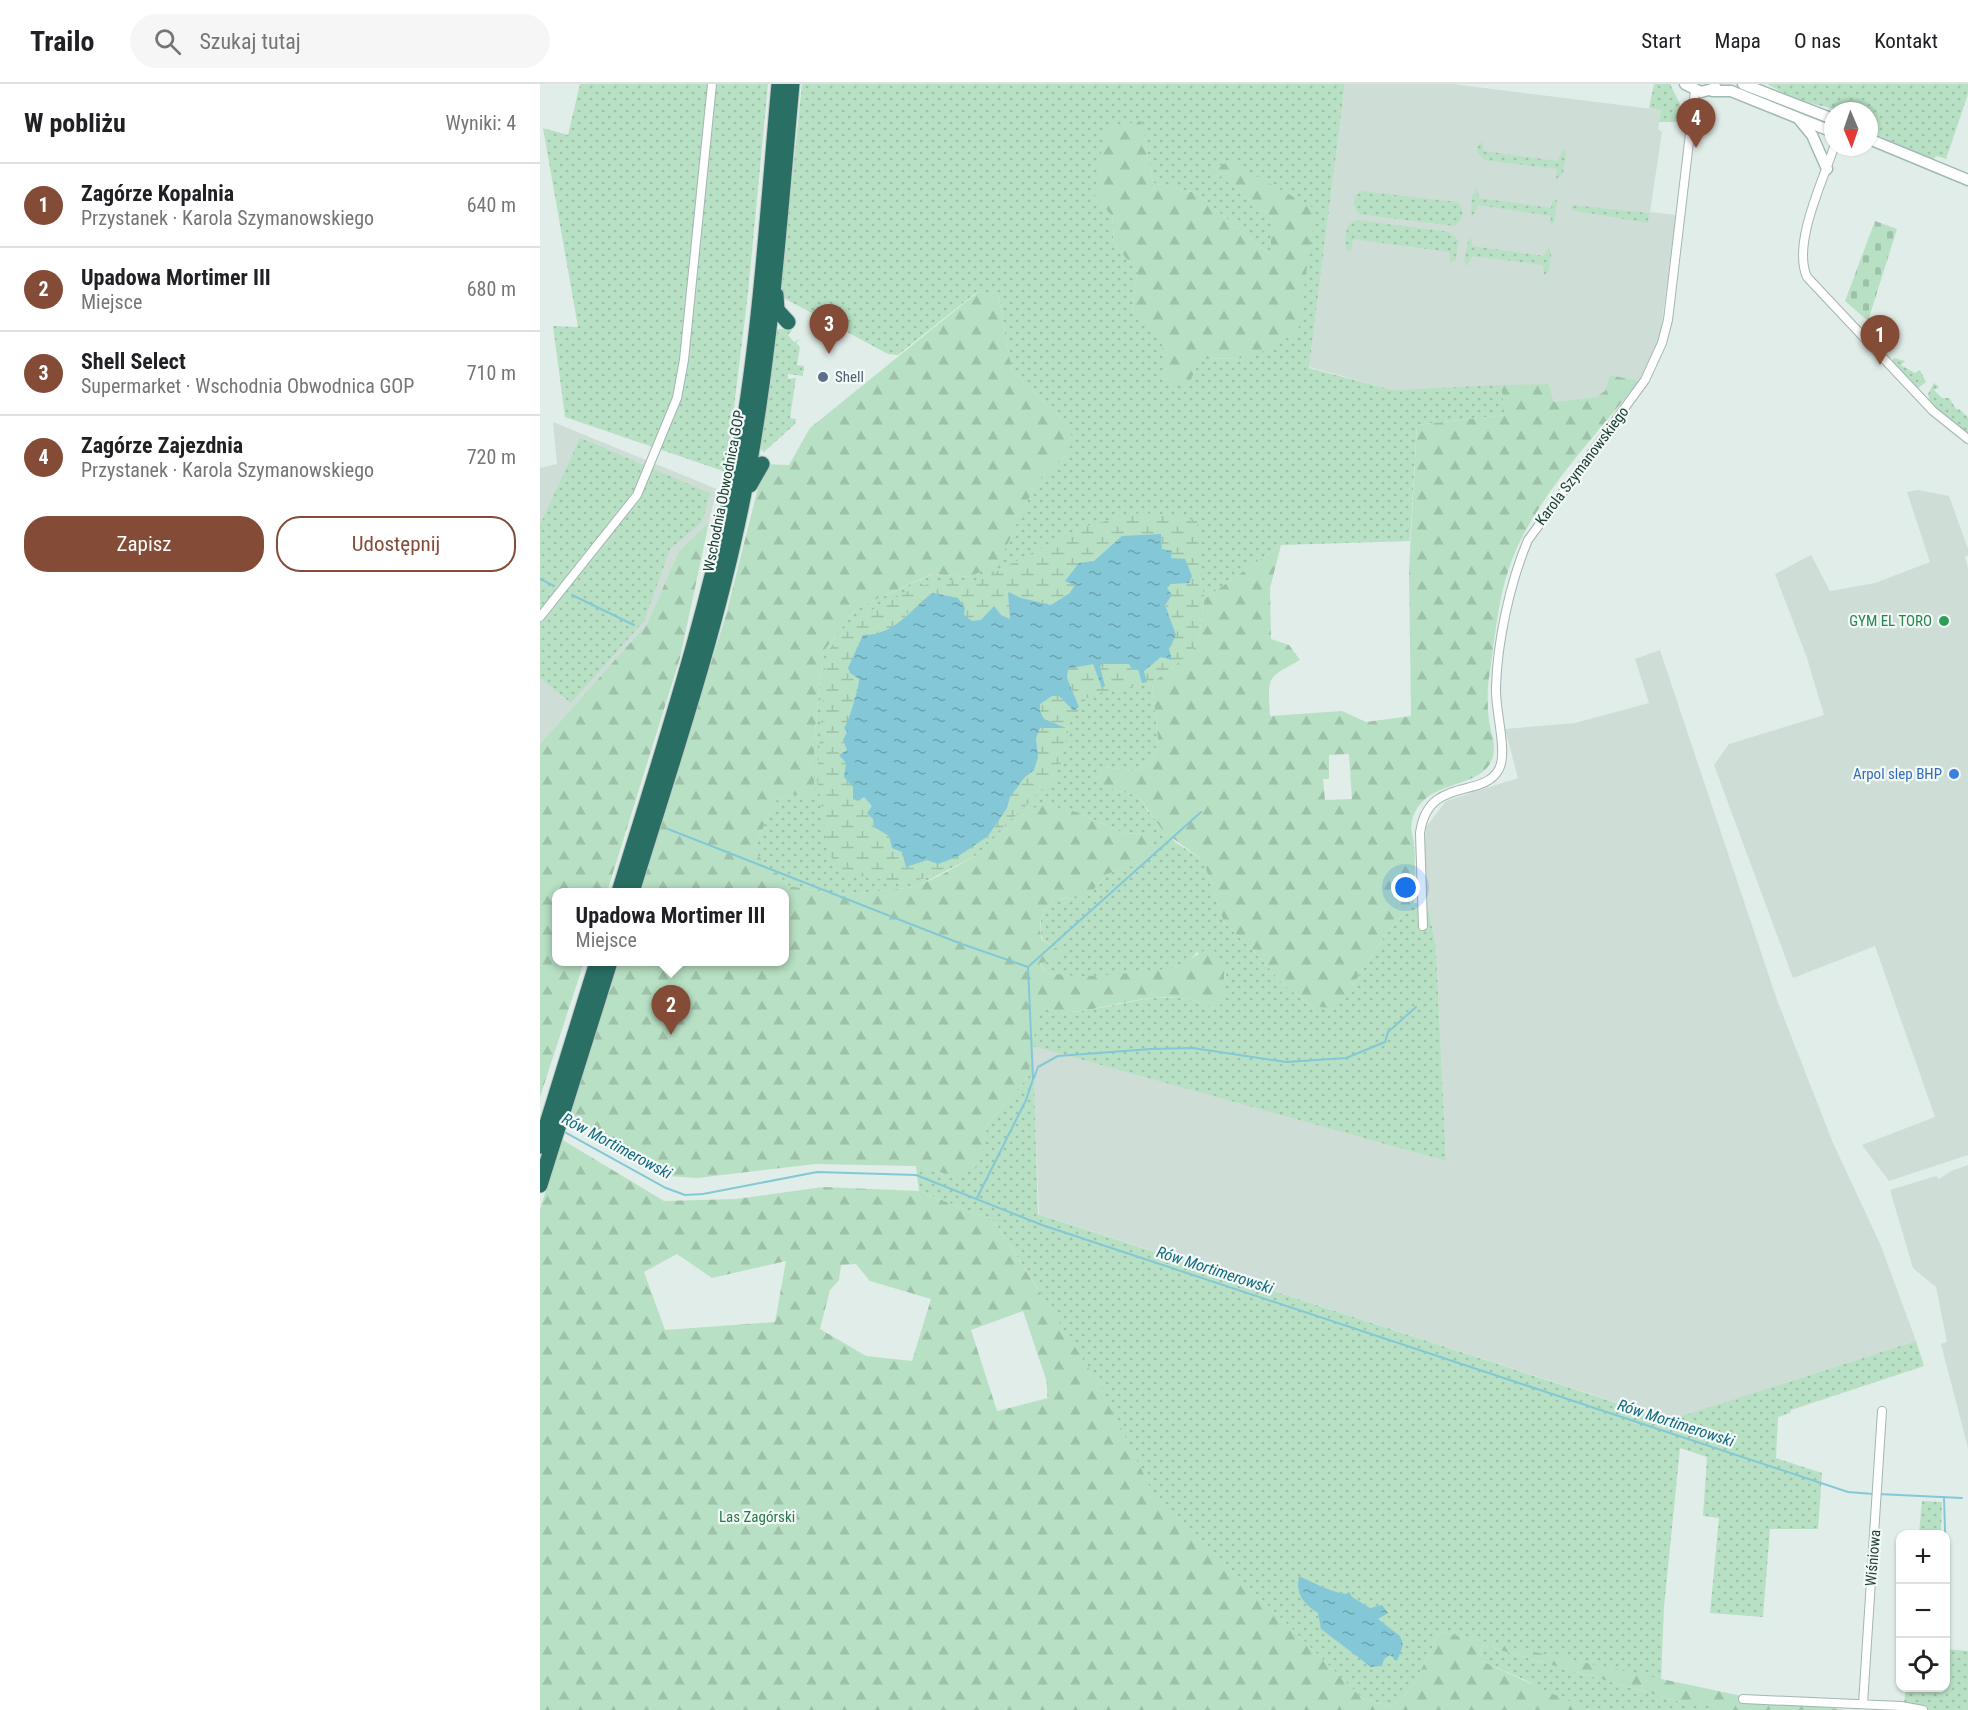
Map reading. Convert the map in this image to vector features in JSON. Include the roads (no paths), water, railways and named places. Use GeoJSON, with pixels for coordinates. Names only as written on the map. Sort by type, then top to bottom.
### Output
{"type":"FeatureCollection","features":[{"type":"Feature","properties":{"kind":"highway","name":"Wschodnia Obwodnica GOP"},"geometry":{"type":"LineString","coordinates":[[620,888],[692,654],[729,506],[751,365],[779,84]]}},
{"type":"Feature","properties":{"kind":"highway","name":"Wschodnia Obwodnica GOP"},"geometry":{"type":"LineString","coordinates":[[633,888],[720,602],[741,507],[754,436],[774,274],[792,84]]}},
{"type":"Feature","properties":{"kind":"highway"},"geometry":{"type":"LineString","coordinates":[[774,274],[777,310],[788,322]]}},
{"type":"Feature","properties":{"kind":"highway"},"geometry":{"type":"LineString","coordinates":[[741,507],[753,477],[762,464]]}},
{"type":"Feature","properties":{"kind":"highway"},"geometry":{"type":"LineString","coordinates":[[540,1185],[596,966]]}},
{"type":"Feature","properties":{"kind":"highway"},"geometry":{"type":"LineString","coordinates":[[540,1146],[608,966]]}},
{"type":"Feature","properties":{"kind":"street"},"geometry":{"type":"LineString","coordinates":[[540,617],[637,495],[677,398],[684,360],[712,84]]}},
{"type":"Feature","properties":{"kind":"street"},"geometry":{"type":"LineString","coordinates":[[1685,84],[1695,91],[1716,87],[1731,92],[1824,131]]}},
{"type":"Feature","properties":{"kind":"street"},"geometry":{"type":"LineString","coordinates":[[1743,84],[1824,116]]}},
{"type":"Feature","properties":{"kind":"street","name":"Karola Szymanowskiego"},"geometry":{"type":"LineString","coordinates":[[1423,926],[1420,833],[1422,820],[1433,803],[1443,796],[1490,779],[1499,771],[1503,758],[1497,720],[1497,672],[1518,564],[1533,532],[1645,380],[1662,343],[1668,320],[1695,91]]}},
{"type":"Feature","properties":{"kind":"street"},"geometry":{"type":"LineString","coordinates":[[1798,118],[1812,135],[1827,169]]}},
{"type":"Feature","properties":{"kind":"street"},"geometry":{"type":"LineString","coordinates":[[1878,143],[1968,180]]}},
{"type":"Feature","properties":{"kind":"street"},"geometry":{"type":"LineString","coordinates":[[1831,156],[1803,245],[1802,258],[1807,277],[1933,411],[1968,439]]}},
{"type":"Feature","properties":{"kind":"street","name":"Wiśniowa"},"geometry":{"type":"LineString","coordinates":[[1863,1704],[1882,1411]]}},
{"type":"Feature","properties":{"kind":"street"},"geometry":{"type":"LineString","coordinates":[[1743,1698],[1863,1704],[1923,1710]]}},
{"type":"Feature","properties":{"kind":"water"},"geometry":{"type":"Polygon","coordinates":[[[1161,534],[1162,549],[1172,551],[1171,558],[1185,559],[1192,576],[1189,583],[1171,584],[1167,588],[1172,595],[1165,605],[1176,635],[1169,649],[1172,660],[1161,657],[1144,671],[1147,682],[1142,683],[1138,669],[1132,669],[1129,664],[1102,664],[1100,667],[1105,686],[1102,688],[1093,664],[1068,669],[1067,678],[1079,707],[1074,711],[1059,696],[1052,696],[1040,704],[1040,711],[1044,719],[1066,728],[1040,728],[1036,738],[1038,757],[1034,770],[1024,778],[1010,797],[1007,808],[988,836],[957,857],[938,864],[927,860],[906,867],[902,852],[892,848],[889,836],[874,827],[873,819],[867,813],[872,806],[864,797],[858,801],[853,799],[853,787],[844,777],[846,763],[839,755],[847,750],[843,740],[847,732],[844,728],[851,713],[859,683],[859,679],[850,673],[848,668],[863,635],[884,631],[893,626],[932,593],[958,598],[965,608],[964,615],[972,621],[981,620],[994,606],[1001,615],[1010,619],[1008,592],[1021,598],[1051,605],[1070,593],[1075,585],[1065,581],[1079,563],[1094,561],[1122,536],[1161,534]]]}},
{"type":"Feature","properties":{"kind":"water"},"geometry":{"type":"Polygon","coordinates":[[[1299,1576],[1335,1592],[1346,1594],[1349,1592],[1352,1597],[1370,1608],[1382,1605],[1388,1613],[1378,1619],[1400,1636],[1403,1645],[1397,1661],[1390,1655],[1384,1659],[1382,1666],[1371,1667],[1321,1629],[1318,1613],[1302,1598],[1298,1588],[1299,1576]]]}},
{"type":"Feature","properties":{"kind":"waterway"},"geometry":{"type":"LineString","coordinates":[[540,579],[554,586]]}},
{"type":"Feature","properties":{"kind":"waterway"},"geometry":{"type":"LineString","coordinates":[[572,595],[634,625]]}},
{"type":"Feature","properties":{"kind":"waterway"},"geometry":{"type":"LineString","coordinates":[[977,1198],[1026,1100],[1033,1079],[1028,967],[1201,812]]}},
{"type":"Feature","properties":{"kind":"waterway"},"geometry":{"type":"LineString","coordinates":[[668,829],[959,943],[1028,967]]}},
{"type":"Feature","properties":{"kind":"waterway"},"geometry":{"type":"LineString","coordinates":[[1034,1078],[1038,1067],[1058,1056],[1151,1049],[1193,1048],[1286,1062],[1346,1058],[1385,1042],[1388,1032],[1416,1007]]}},
{"type":"Feature","properties":{"kind":"waterway","name":"Rów Mortimerowski"},"geometry":{"type":"LineString","coordinates":[[563,1131],[666,1188],[685,1195],[703,1194],[817,1172],[916,1175],[1042,1225],[1848,1492],[1873,1494]]}},
{"type":"Feature","properties":{"kind":"waterway"},"geometry":{"type":"LineString","coordinates":[[1878,1494],[1962,1498]]}},
{"type":"Feature","properties":{"kind":"waterway","name":"Rów Mortimerowski"},"geometry":{"type":"LineString","coordinates":[[1944,1497],[1947,1584]]}},
{"type":"Feature","properties":{"kind":"place","name":"Zagórze Zajezdnia"},"geometry":{"type":"Point","coordinates":[1696,148]}},
{"type":"Feature","properties":{"kind":"place","name":"Shell Select"},"geometry":{"type":"Point","coordinates":[829,354]}},
{"type":"Feature","properties":{"kind":"place","name":"Zagórze Kopalnia"},"geometry":{"type":"Point","coordinates":[1880,365]}},
{"type":"Feature","properties":{"kind":"place","name":"Shell"},"geometry":{"type":"Point","coordinates":[823,377]}},
{"type":"Feature","properties":{"kind":"place","name":"GYM EL TORO"},"geometry":{"type":"Point","coordinates":[1944,621]}},
{"type":"Feature","properties":{"kind":"place","name":"Arpol slep BHP"},"geometry":{"type":"Point","coordinates":[1954,774]}},
{"type":"Feature","properties":{"kind":"place","name":"Upadowa Mortimer III"},"geometry":{"type":"Point","coordinates":[671,1035]}},
{"type":"Feature","properties":{"kind":"park label","name":"Las Zagórski"},"geometry":{"type":"Point","coordinates":[757,1517]}}]}
